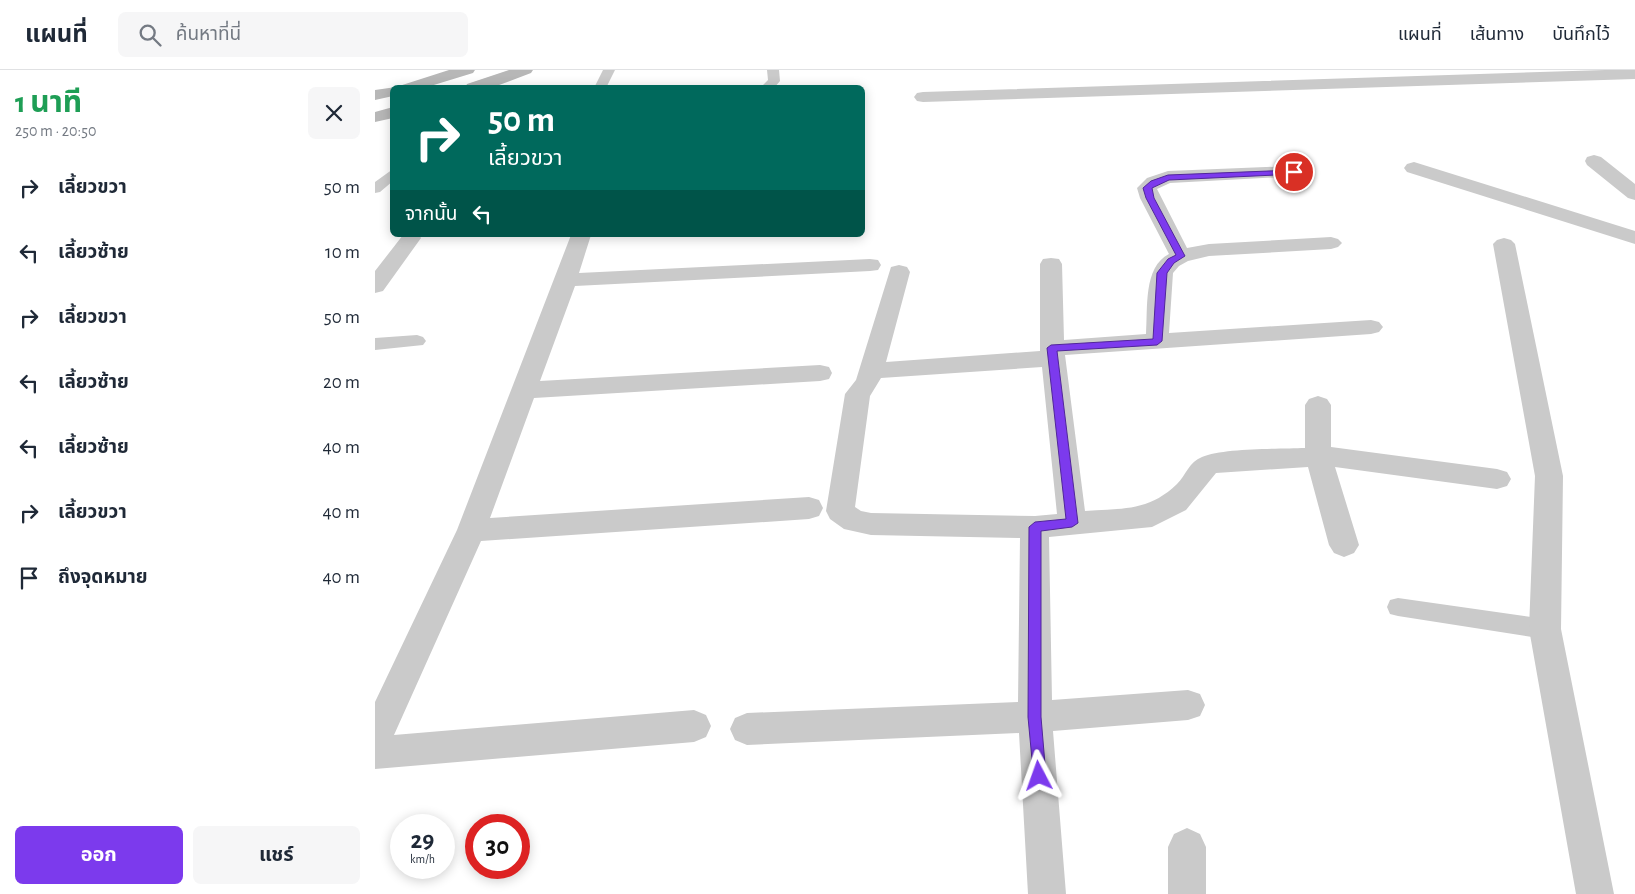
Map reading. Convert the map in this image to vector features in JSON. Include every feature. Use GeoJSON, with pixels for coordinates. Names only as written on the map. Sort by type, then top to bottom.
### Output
{"type":"FeatureCollection","features":[{"type":"Feature","properties":{"kind":"main road"},"geometry":{"type":"LineString","coordinates":[[414,85],[465,70]]}},
{"type":"Feature","properties":{"kind":"main road"},"geometry":{"type":"LineString","coordinates":[[482,85],[525,70]]}},
{"type":"Feature","properties":{"kind":"main road"},"geometry":{"type":"LineString","coordinates":[[375,95],[390,91]]}},
{"type":"Feature","properties":{"kind":"main road"},"geometry":{"type":"LineString","coordinates":[[375,117],[390,113]]}},
{"type":"Feature","properties":{"kind":"street"},"geometry":{"type":"LineString","coordinates":[[923,97],[1012,86],[1635,74]]}},
{"type":"Feature","properties":{"kind":"street"},"geometry":{"type":"LineString","coordinates":[[1594,161],[1635,194]]}},
{"type":"Feature","properties":{"kind":"street"},"geometry":{"type":"LineString","coordinates":[[1414,168],[1635,238]]}},
{"type":"Feature","properties":{"kind":"street"},"geometry":{"type":"LineString","coordinates":[[1181,256],[1150,198],[1147,188],[1154,182],[1168,177],[1294,172]]}},
{"type":"Feature","properties":{"kind":"street"},"geometry":{"type":"LineString","coordinates":[[375,739],[471,530],[525,390],[580,237]]}},
{"type":"Feature","properties":{"kind":"street"},"geometry":{"type":"LineString","coordinates":[[375,286],[411,238]]}},
{"type":"Feature","properties":{"kind":"street"},"geometry":{"type":"LineString","coordinates":[[1157,341],[1162,273],[1171,261],[1181,256],[1209,250],[1331,243]]}},
{"type":"Feature","properties":{"kind":"street"},"geometry":{"type":"LineString","coordinates":[[1504,244],[1549,476],[1545,628],[1595,894]]}},
{"type":"Feature","properties":{"kind":"street"},"geometry":{"type":"LineString","coordinates":[[1051,264],[1052,353],[1072,523]]}},
{"type":"Feature","properties":{"kind":"street"},"geometry":{"type":"LineString","coordinates":[[566,280],[871,265]]}},
{"type":"Feature","properties":{"kind":"street"},"geometry":{"type":"LineString","coordinates":[[899,272],[868,382],[858,394],[840,511],[855,521],[871,524],[1035,527],[1152,516],[1176,502],[1189,488],[1202,468],[1210,464],[1318,456],[1364,460],[1497,480]]}},
{"type":"Feature","properties":{"kind":"street"},"geometry":{"type":"LineString","coordinates":[[871,371],[1157,341],[1371,327]]}},
{"type":"Feature","properties":{"kind":"street"},"geometry":{"type":"LineString","coordinates":[[525,390],[821,373]]}},
{"type":"Feature","properties":{"kind":"street"},"geometry":{"type":"LineString","coordinates":[[1318,405],[1318,456],[1344,545]]}},
{"type":"Feature","properties":{"kind":"street"},"geometry":{"type":"LineString","coordinates":[[471,530],[809,508]]}},
{"type":"Feature","properties":{"kind":"street"},"geometry":{"type":"LineString","coordinates":[[1035,527],[1035,717],[1047,894]]}},
{"type":"Feature","properties":{"kind":"street"},"geometry":{"type":"LineString","coordinates":[[747,729],[1035,717],[1189,705]]}},
{"type":"Feature","properties":{"kind":"street"},"geometry":{"type":"LineString","coordinates":[[375,753],[694,726]]}},
{"type":"Feature","properties":{"kind":"street"},"geometry":{"type":"LineString","coordinates":[[1187,847],[1187,894]]}},
{"type":"Feature","properties":{"kind":"lane"},"geometry":{"type":"LineString","coordinates":[[602,85],[609,70]]}},
{"type":"Feature","properties":{"kind":"lane"},"geometry":{"type":"LineString","coordinates":[[769,85],[773,80],[773,70]]}},
{"type":"Feature","properties":{"kind":"lane"},"geometry":{"type":"LineString","coordinates":[[375,189],[390,176]]}},
{"type":"Feature","properties":{"kind":"lane"},"geometry":{"type":"LineString","coordinates":[[375,344],[417,341]]}},
{"type":"Feature","properties":{"kind":"lane"},"geometry":{"type":"LineString","coordinates":[[1398,607],[1545,628]]}},
{"type":"Feature","properties":{"kind":"route"},"geometry":{"type":"LineString","coordinates":[[1039,776],[1035,717],[1035,527],[1072,523],[1051,348],[1157,341],[1162,273],[1171,261],[1181,256],[1150,198],[1147,188],[1154,182],[1168,177],[1294,172]]}}]}
